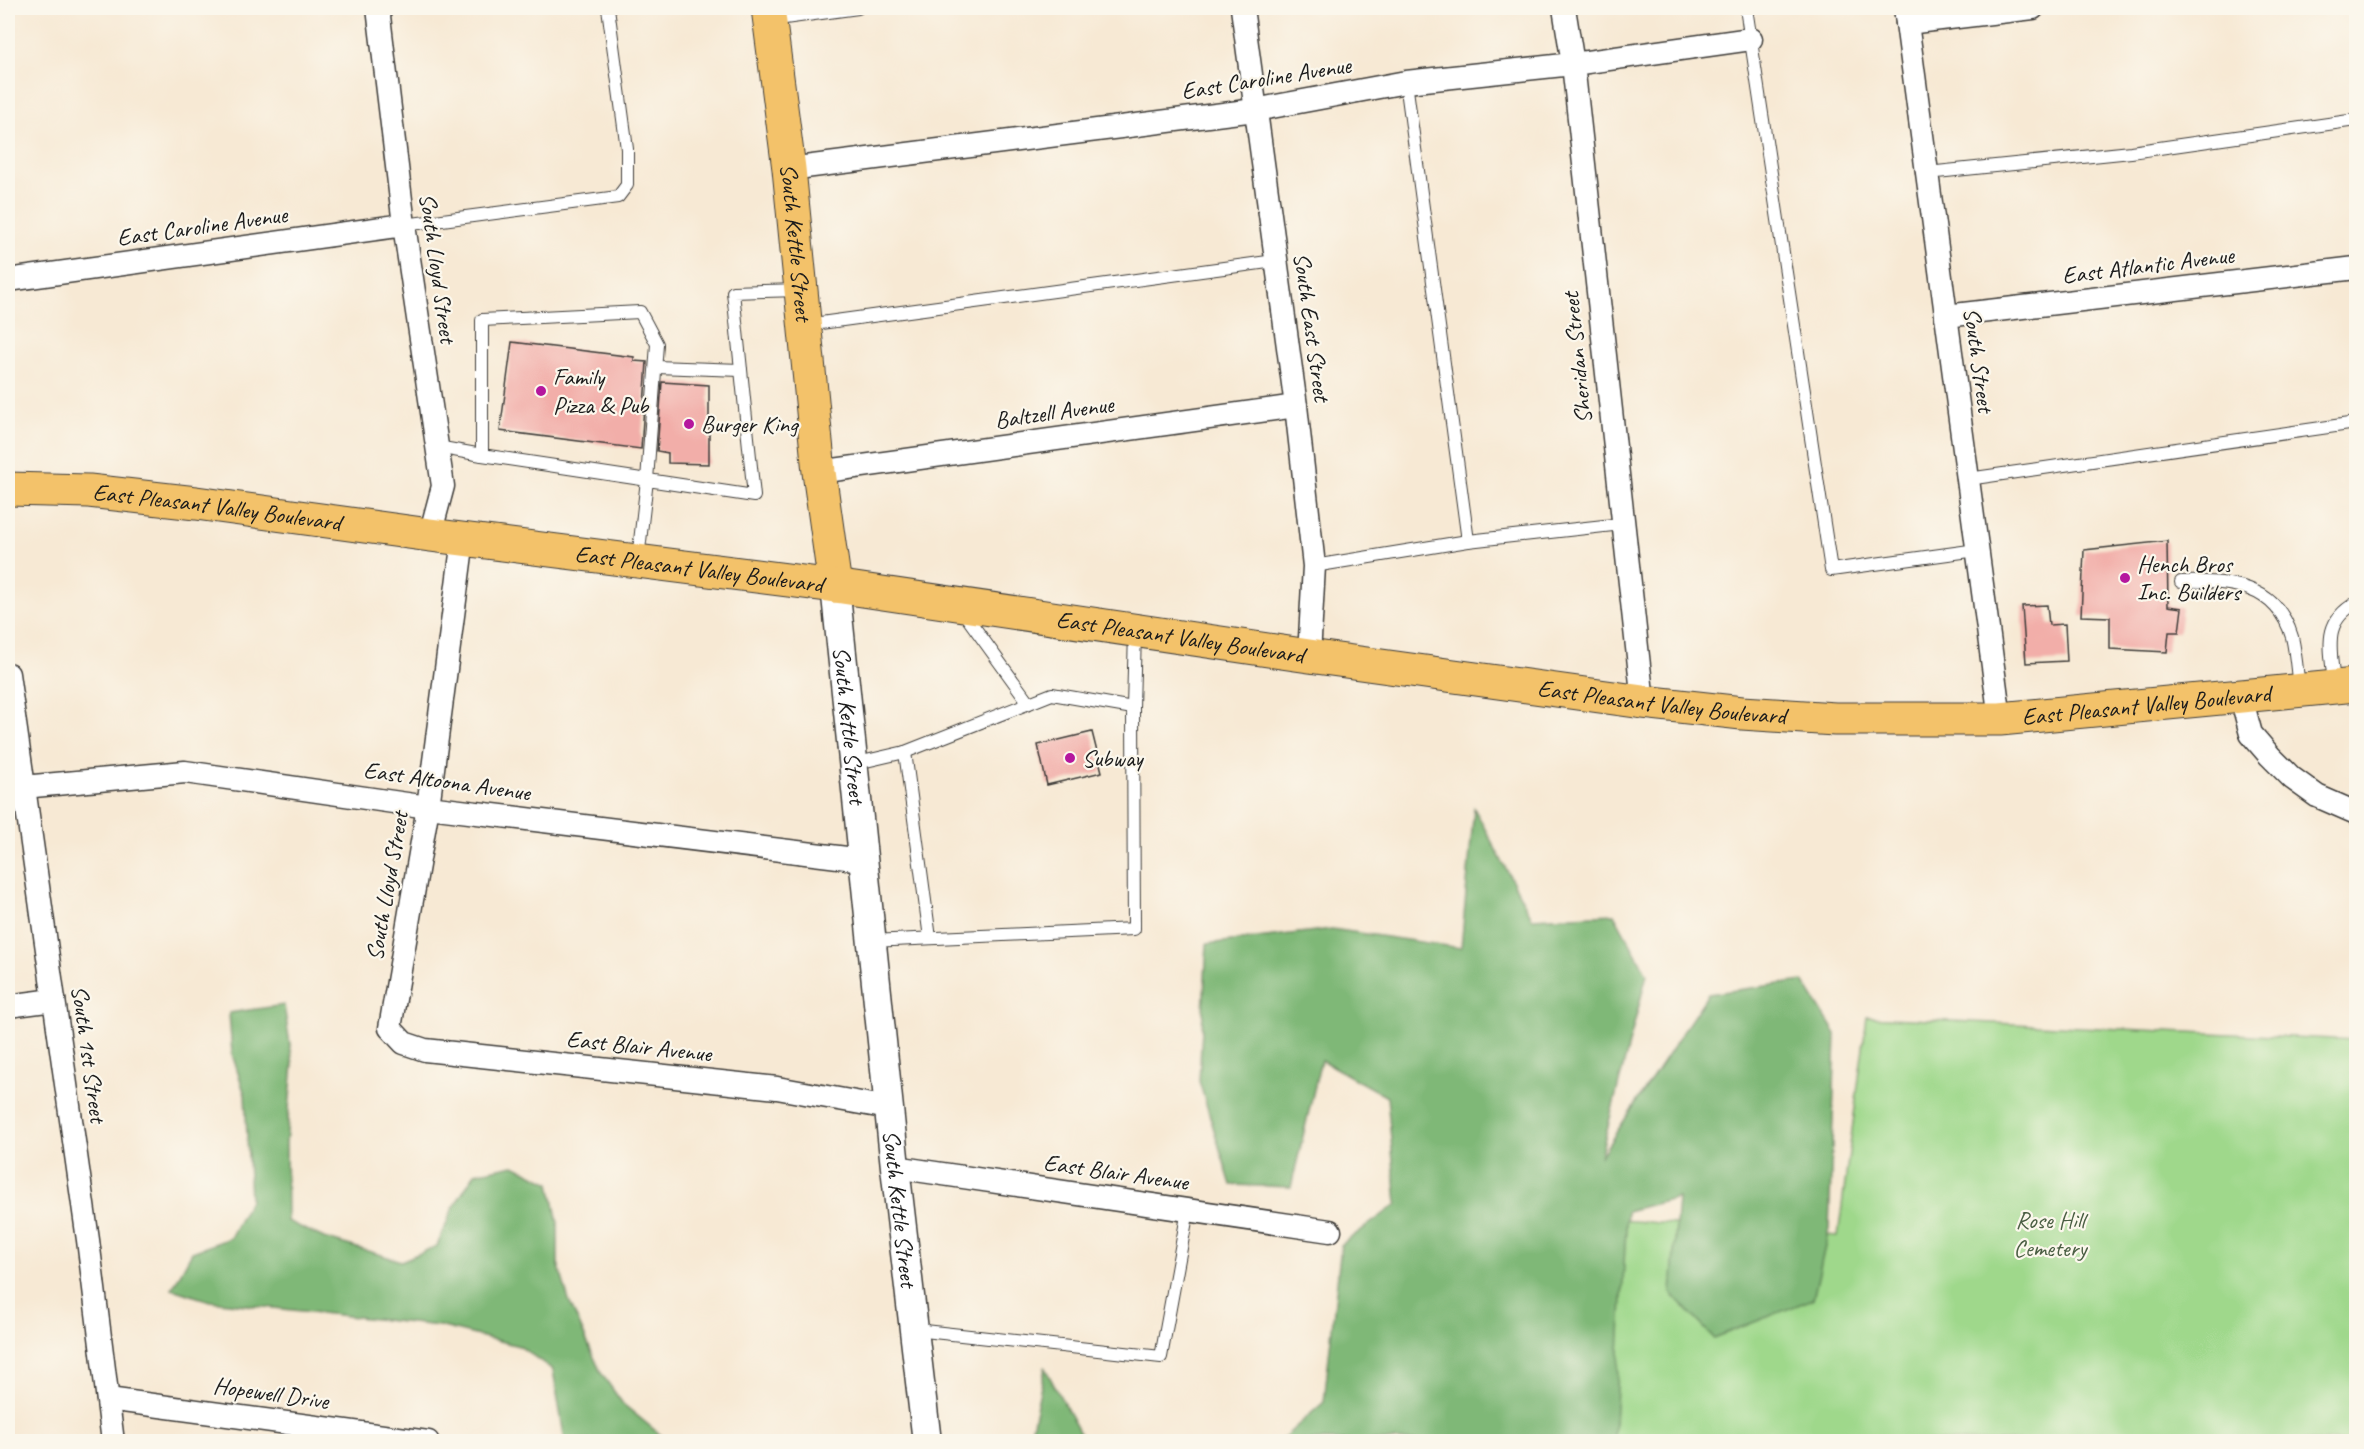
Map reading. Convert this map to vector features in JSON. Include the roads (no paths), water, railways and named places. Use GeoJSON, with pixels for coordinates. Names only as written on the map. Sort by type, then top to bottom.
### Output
{"type":"FeatureCollection","features":[{"type":"Feature","properties":{"kind":"main road","name":"South Kettle Street"},"geometry":{"type":"LineString","coordinates":[[768,14],[789,169],[819,472],[835,586]]}},
{"type":"Feature","properties":{"kind":"main road","name":"East Pleasant Valley Boulevard"},"geometry":{"type":"LineString","coordinates":[[8,489],[89,491],[196,503],[835,586],[1309,656],[1643,702],[1742,713],[1835,719],[2000,719],[2345,686]]}},
{"type":"Feature","properties":{"kind":"street","name":"South Lloyd Street"},"geometry":{"type":"LineString","coordinates":[[378,8],[404,225],[443,486],[430,535]]}},
{"type":"Feature","properties":{"kind":"street","name":"South East Street"},"geometry":{"type":"LineString","coordinates":[[1242,8],[1296,406],[1314,566],[1309,656]]}},
{"type":"Feature","properties":{"kind":"street","name":"Sheridan Street"},"geometry":{"type":"LineString","coordinates":[[1564,8],[1573,64],[1643,702]]}},
{"type":"Feature","properties":{"kind":"street"},"geometry":{"type":"LineString","coordinates":[[1906,15],[2033,8]]}},
{"type":"Feature","properties":{"kind":"street","name":"South Street"},"geometry":{"type":"LineString","coordinates":[[1906,15],[2000,719]]}},
{"type":"Feature","properties":{"kind":"street","name":"East Caroline Avenue"},"geometry":{"type":"LineString","coordinates":[[789,169],[1255,110],[1406,82],[1573,64],[1750,39]]}},
{"type":"Feature","properties":{"kind":"street","name":"East Caroline Avenue"},"geometry":{"type":"LineString","coordinates":[[8,280],[404,225]]}},
{"type":"Feature","properties":{"kind":"street","name":"East Atlantic Avenue"},"geometry":{"type":"LineString","coordinates":[[1946,316],[2356,268]]}},
{"type":"Feature","properties":{"kind":"street","name":"Baltzell Avenue"},"geometry":{"type":"LineString","coordinates":[[819,472],[1296,406]]}},
{"type":"Feature","properties":{"kind":"street","name":"South Lloyd Street"},"geometry":{"type":"LineString","coordinates":[[390,1028],[428,807],[463,539]]}},
{"type":"Feature","properties":{"kind":"street","name":"South Kettle Street"},"geometry":{"type":"LineString","coordinates":[[835,586],[895,1167],[927,1442]]}},
{"type":"Feature","properties":{"kind":"street","name":"South 1st Street"},"geometry":{"type":"LineString","coordinates":[[8,674],[113,1442]]}},
{"type":"Feature","properties":{"kind":"street"},"geometry":{"type":"LineString","coordinates":[[2241,697],[2252,734],[2270,756],[2292,778],[2317,796],[2356,813]]}},
{"type":"Feature","properties":{"kind":"street","name":"East Altoona Avenue"},"geometry":{"type":"LineString","coordinates":[[23,787],[184,772],[428,807],[863,860]]}},
{"type":"Feature","properties":{"kind":"street"},"geometry":{"type":"LineString","coordinates":[[8,1006],[54,1000]]}},
{"type":"Feature","properties":{"kind":"street","name":"East Blair Avenue"},"geometry":{"type":"LineString","coordinates":[[390,1028],[404,1043],[425,1050],[777,1088],[889,1108]]}},
{"type":"Feature","properties":{"kind":"street","name":"East Blair Avenue"},"geometry":{"type":"LineString","coordinates":[[895,1167],[1330,1231]]}},
{"type":"Feature","properties":{"kind":"street","name":"Hopewell Drive"},"geometry":{"type":"LineString","coordinates":[[108,1399],[428,1442]]}},
{"type":"Feature","properties":{"kind":"lane"},"geometry":{"type":"LineString","coordinates":[[404,225],[618,197],[627,185],[627,148],[608,8]]}},
{"type":"Feature","properties":{"kind":"lane"},"geometry":{"type":"LineString","coordinates":[[768,14],[858,8]]}},
{"type":"Feature","properties":{"kind":"lane"},"geometry":{"type":"LineString","coordinates":[[1746,8],[1831,570],[1977,550]]}},
{"type":"Feature","properties":{"kind":"lane"},"geometry":{"type":"LineString","coordinates":[[1406,82],[1468,541]]}},
{"type":"Feature","properties":{"kind":"lane"},"geometry":{"type":"LineString","coordinates":[[1927,173],[2132,152],[2356,120]]}},
{"type":"Feature","properties":{"kind":"lane"},"geometry":{"type":"LineString","coordinates":[[804,325],[1275,261]]}},
{"type":"Feature","properties":{"kind":"lane"},"geometry":{"type":"LineString","coordinates":[[437,447],[754,496],[733,292],[801,290]]}},
{"type":"Feature","properties":{"kind":"lane"},"geometry":{"type":"LineString","coordinates":[[482,455],[482,320],[640,312],[657,344],[647,480],[638,561]]}},
{"type":"Feature","properties":{"kind":"lane"},"geometry":{"type":"LineString","coordinates":[[656,367],[741,370]]}},
{"type":"Feature","properties":{"kind":"lane"},"geometry":{"type":"LineString","coordinates":[[1968,479],[2356,423]]}},
{"type":"Feature","properties":{"kind":"lane"},"geometry":{"type":"LineString","coordinates":[[1314,566],[1468,541],[1622,524]]}},
{"type":"Feature","properties":{"kind":"lane"},"geometry":{"type":"LineString","coordinates":[[2181,582],[2229,583],[2264,595],[2287,624],[2295,651],[2299,692]]}},
{"type":"Feature","properties":{"kind":"lane"},"geometry":{"type":"LineString","coordinates":[[2345,686],[2332,626],[2338,616],[2356,603]]}},
{"type":"Feature","properties":{"kind":"lane"},"geometry":{"type":"LineString","coordinates":[[957,604],[1029,703]]}},
{"type":"Feature","properties":{"kind":"lane"},"geometry":{"type":"LineString","coordinates":[[871,941],[1134,929],[1135,630]]}},
{"type":"Feature","properties":{"kind":"lane"},"geometry":{"type":"LineString","coordinates":[[853,764],[905,752],[1052,694],[1133,708]]}},
{"type":"Feature","properties":{"kind":"lane"},"geometry":{"type":"LineString","coordinates":[[905,752],[930,938]]}},
{"type":"Feature","properties":{"kind":"lane"},"geometry":{"type":"LineString","coordinates":[[914,1330],[1161,1356],[1188,1210]]}},
{"type":"Feature","properties":{"kind":"place","name":"Family Pizza & Pub"},"geometry":{"type":"Point","coordinates":[541,391]}},
{"type":"Feature","properties":{"kind":"place","name":"Burger King"},"geometry":{"type":"Point","coordinates":[689,424]}},
{"type":"Feature","properties":{"kind":"place","name":"Hench Bros Inc. Builders"},"geometry":{"type":"Point","coordinates":[2125,578]}},
{"type":"Feature","properties":{"kind":"place","name":"Subway"},"geometry":{"type":"Point","coordinates":[1070,758]}},
{"type":"Feature","properties":{"kind":"park label","name":"Rose Hill Cemetery"},"geometry":{"type":"Point","coordinates":[2050,1234]}}]}
